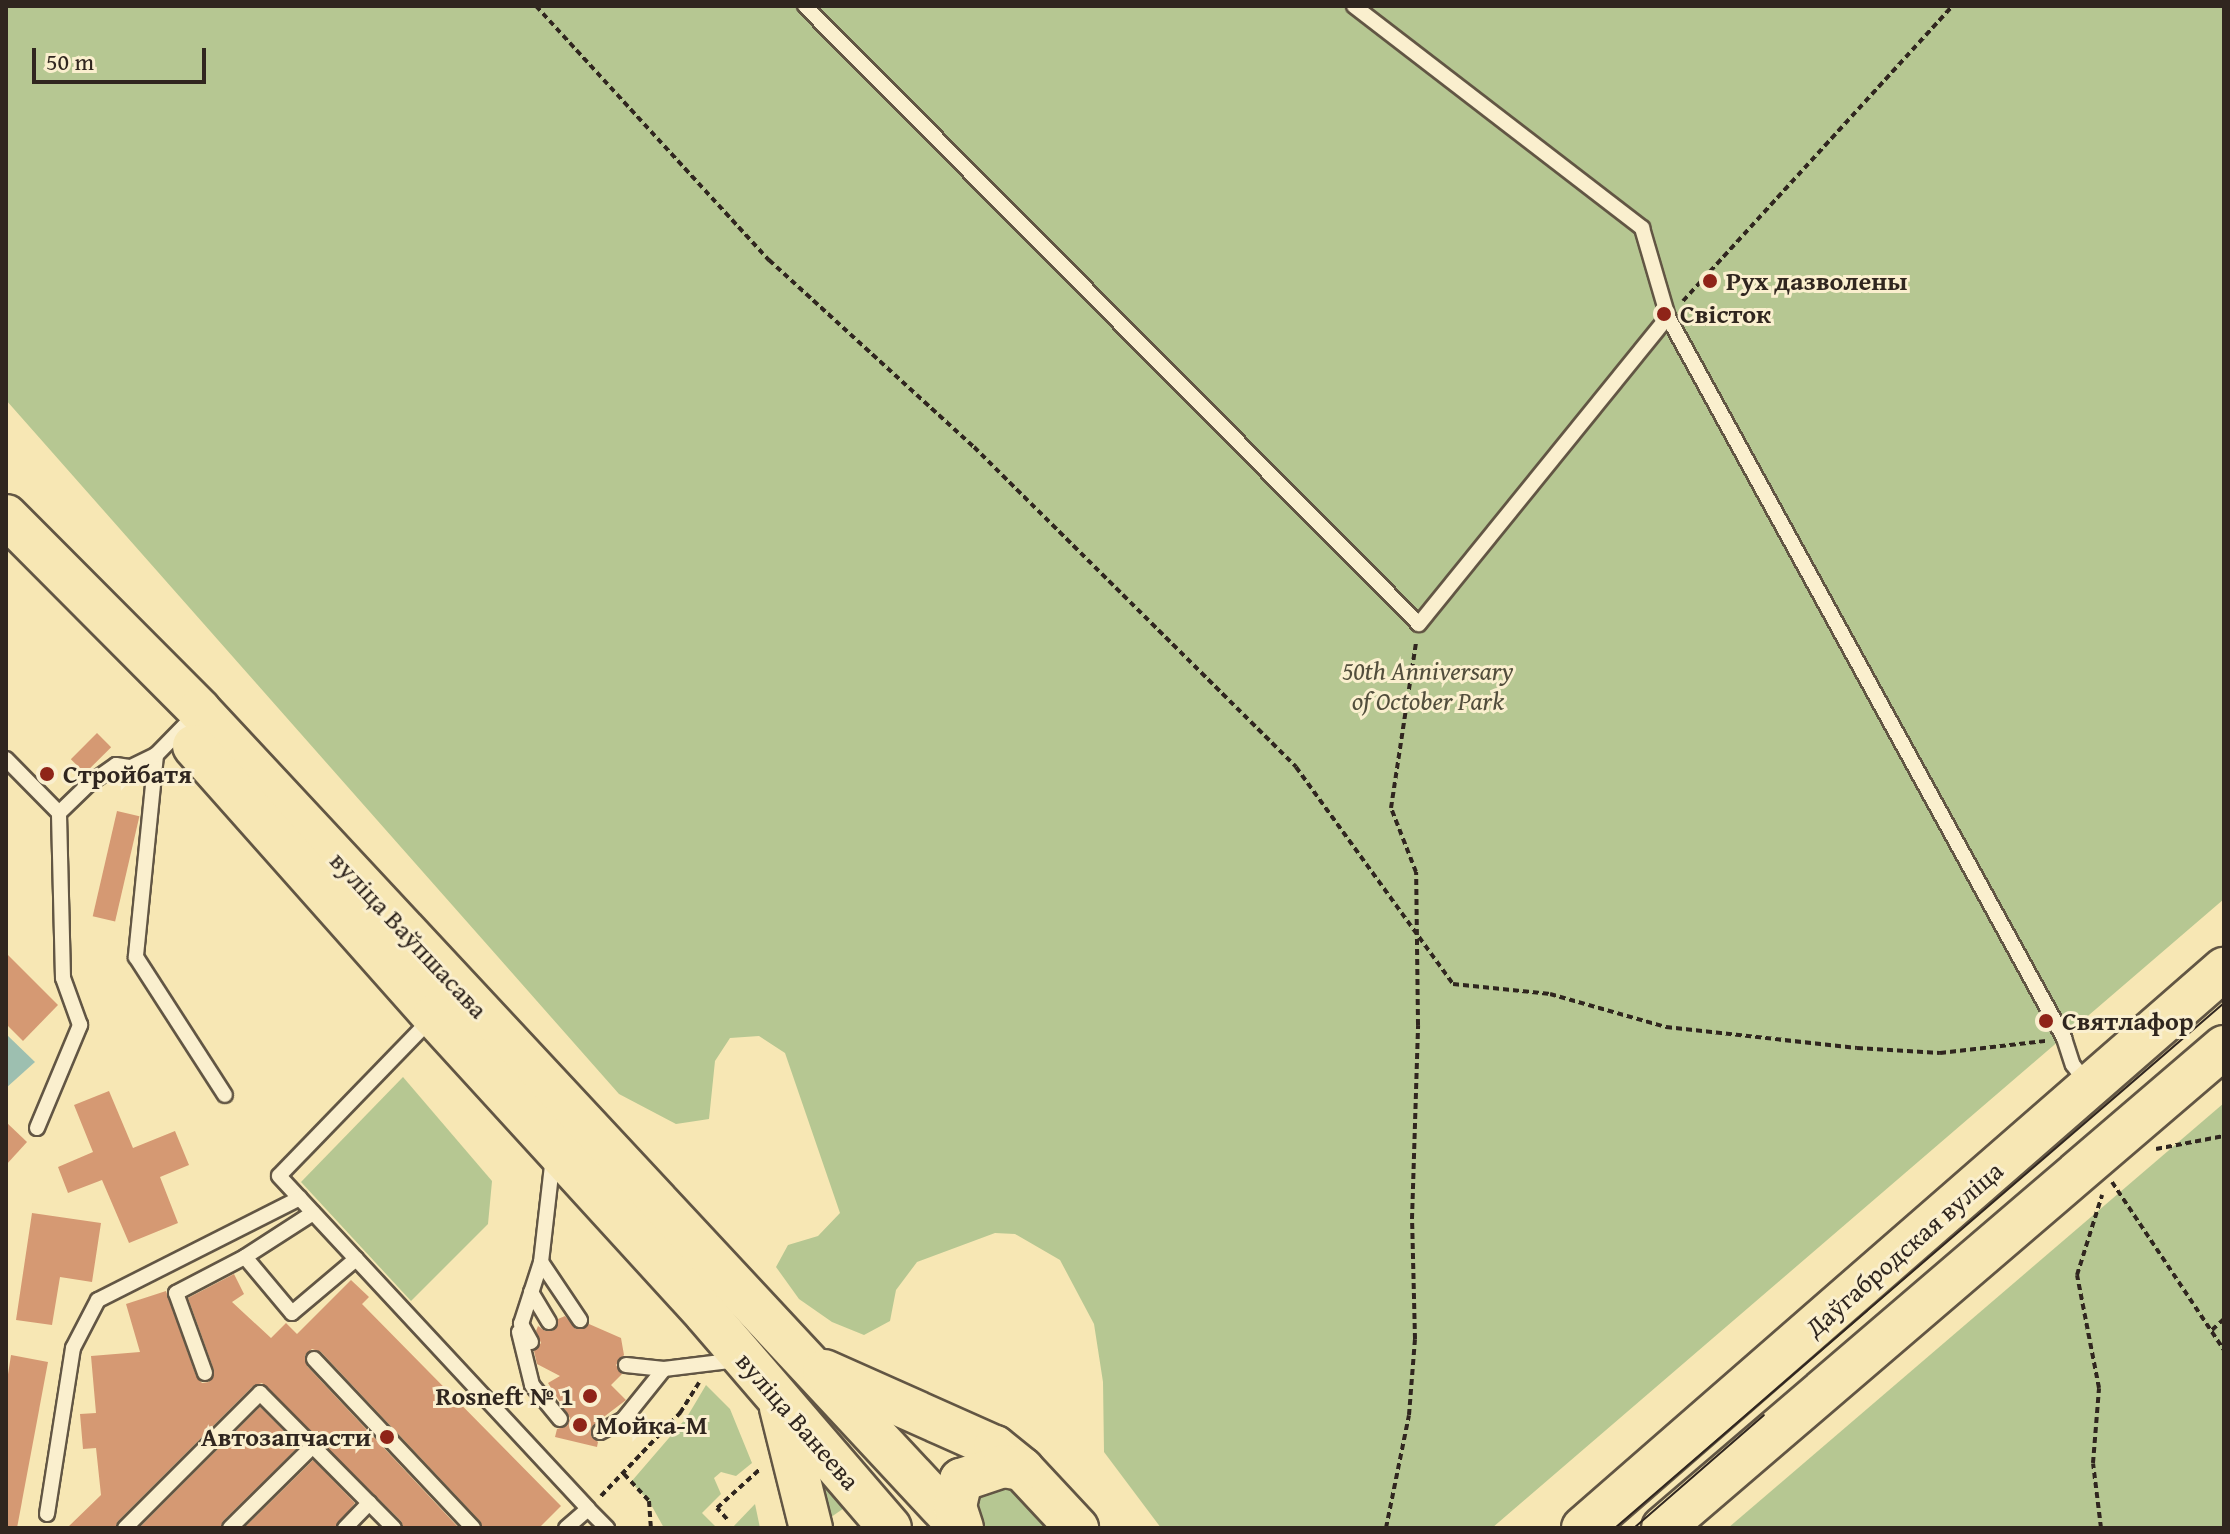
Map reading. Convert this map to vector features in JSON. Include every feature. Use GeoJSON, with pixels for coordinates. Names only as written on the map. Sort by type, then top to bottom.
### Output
{"type":"FeatureCollection","features":[{"type":"Feature","properties":{"kind":"main road","name":"вуліца Ваўпшасава"},"geometry":{"type":"LineString","coordinates":[[6,516],[179,732]]}},
{"type":"Feature","properties":{"kind":"main road","name":"вуліца Ваўпшасава"},"geometry":{"type":"LineString","coordinates":[[6,557],[805,1362]]}},
{"type":"Feature","properties":{"kind":"main road","name":"Даўгабродская вуліца"},"geometry":{"type":"LineString","coordinates":[[1583,1528],[2224,969]]}},
{"type":"Feature","properties":{"kind":"main road","name":"вуліца Ваўпшасава"},"geometry":{"type":"LineString","coordinates":[[447,1003],[554,1148],[706,1314]]}},
{"type":"Feature","properties":{"kind":"main road","name":"Даўгабродская вуліца"},"geometry":{"type":"LineString","coordinates":[[1663,1528],[2224,1047]]}},
{"type":"Feature","properties":{"kind":"main road","name":"вуліца Ванеева"},"geometry":{"type":"LineString","coordinates":[[706,1314],[890,1528]]}},
{"type":"Feature","properties":{"kind":"main road"},"geometry":{"type":"LineString","coordinates":[[805,1362],[995,1447],[1022,1469],[1077,1528]]}},
{"type":"Feature","properties":{"kind":"main road","name":"вуліца Ванеева"},"geometry":{"type":"LineString","coordinates":[[805,1362],[961,1528]]}},
{"type":"Feature","properties":{"kind":"main road"},"geometry":{"type":"LineString","coordinates":[[777,1396],[811,1528]]}},
{"type":"Feature","properties":{"kind":"main road"},"geometry":{"type":"LineString","coordinates":[[961,1528],[955,1506],[961,1480],[1003,1466],[1022,1469]]}},
{"type":"Feature","properties":{"kind":"lane"},"geometry":{"type":"LineString","coordinates":[[805,6],[1419,624],[1668,317]]}},
{"type":"Feature","properties":{"kind":"lane"},"geometry":{"type":"LineString","coordinates":[[1354,6],[1642,228],[1668,317],[2064,1038],[2073,1065],[2090,1087]]}},
{"type":"Feature","properties":{"kind":"lane"},"geometry":{"type":"LineString","coordinates":[[59,813],[89,784],[116,765],[131,767],[179,732]]}},
{"type":"Feature","properties":{"kind":"lane"},"geometry":{"type":"LineString","coordinates":[[179,732],[136,957],[225,1095]]}},
{"type":"Feature","properties":{"kind":"lane"},"geometry":{"type":"LineString","coordinates":[[6,759],[59,813],[63,978],[80,1025],[37,1128]]}},
{"type":"Feature","properties":{"kind":"lane"},"geometry":{"type":"LineString","coordinates":[[447,1003],[279,1176],[607,1528]]}},
{"type":"Feature","properties":{"kind":"lane"},"geometry":{"type":"LineString","coordinates":[[554,1148],[541,1262],[519,1335],[532,1385],[560,1419]]}},
{"type":"Feature","properties":{"kind":"lane"},"geometry":{"type":"LineString","coordinates":[[47,1514],[73,1348],[98,1300],[300,1198]]}},
{"type":"Feature","properties":{"kind":"lane"},"geometry":{"type":"LineString","coordinates":[[205,1373],[176,1293],[245,1257],[313,1213]]}},
{"type":"Feature","properties":{"kind":"lane"},"geometry":{"type":"LineString","coordinates":[[245,1257],[292,1313],[356,1259]]}},
{"type":"Feature","properties":{"kind":"lane"},"geometry":{"type":"LineString","coordinates":[[541,1262],[580,1320]]}},
{"type":"Feature","properties":{"kind":"lane"},"geometry":{"type":"LineString","coordinates":[[531,1292],[549,1322]]}},
{"type":"Feature","properties":{"kind":"lane"},"geometry":{"type":"LineString","coordinates":[[521,1324],[531,1342]]}},
{"type":"Feature","properties":{"kind":"lane"},"geometry":{"type":"LineString","coordinates":[[314,1359],[473,1528]]}},
{"type":"Feature","properties":{"kind":"lane"},"geometry":{"type":"LineString","coordinates":[[626,1365],[664,1369],[745,1359]]}},
{"type":"Feature","properties":{"kind":"lane"},"geometry":{"type":"LineString","coordinates":[[600,1432],[623,1420],[664,1369]]}},
{"type":"Feature","properties":{"kind":"lane"},"geometry":{"type":"LineString","coordinates":[[125,1528],[260,1393],[394,1528]]}},
{"type":"Feature","properties":{"kind":"lane"},"geometry":{"type":"LineString","coordinates":[[230,1528],[313,1446]]}},
{"type":"Feature","properties":{"kind":"lane"},"geometry":{"type":"LineString","coordinates":[[345,1528],[369,1503]]}},
{"type":"Feature","properties":{"kind":"lane"},"geometry":{"type":"LineString","coordinates":[[566,1528],[588,1509]]}},
{"type":"Feature","properties":{"kind":"path"},"geometry":{"type":"LineString","coordinates":[[536,6],[769,260],[974,447],[1296,767],[1453,984],[1550,994],[1666,1027],[1940,1053],[2064,1038]]}},
{"type":"Feature","properties":{"kind":"path"},"geometry":{"type":"LineString","coordinates":[[1668,317],[1952,6]]}},
{"type":"Feature","properties":{"kind":"path"},"geometry":{"type":"LineString","coordinates":[[1386,1528],[1409,1415],[1415,1339],[1412,1219],[1417,1112],[1416,872],[1391,808],[1419,624]]}},
{"type":"Feature","properties":{"kind":"path"},"geometry":{"type":"LineString","coordinates":[[2150,1151],[2224,1136]]}},
{"type":"Feature","properties":{"kind":"path"},"geometry":{"type":"LineString","coordinates":[[2101,1528],[2093,1463],[2099,1388],[2077,1275],[2108,1177],[2224,1350]]}},
{"type":"Feature","properties":{"kind":"path"},"geometry":{"type":"LineString","coordinates":[[2212,1330],[2224,1319]]}},
{"type":"Feature","properties":{"kind":"path"},"geometry":{"type":"LineString","coordinates":[[588,1509],[680,1413],[700,1380]]}},
{"type":"Feature","properties":{"kind":"path"},"geometry":{"type":"LineString","coordinates":[[727,1519],[717,1508],[759,1470]]}},
{"type":"Feature","properties":{"kind":"path"},"geometry":{"type":"LineString","coordinates":[[624,1474],[649,1501],[651,1528]]}},
{"type":"Feature","properties":{"kind":"green space","name":"50th Anniversary of October Park"},"geometry":{"type":"Polygon","coordinates":[[[6,6],[2224,6],[2224,899],[1492,1528],[1161,1528],[1104,1452],[1103,1382],[1094,1324],[1060,1260],[1015,1234],[995,1233],[917,1262],[896,1290],[890,1321],[864,1335],[832,1322],[799,1299],[776,1267],[788,1245],[818,1236],[840,1213],[785,1053],[759,1036],[730,1038],[715,1061],[709,1119],[676,1124],[619,1094],[6,400],[6,6]]]}},
{"type":"Feature","properties":{"kind":"green space"},"geometry":{"type":"Polygon","coordinates":[[[403,1077],[492,1181],[488,1224],[411,1301],[301,1182],[403,1077]]]}},
{"type":"Feature","properties":{"kind":"green space"},"geometry":{"type":"Polygon","coordinates":[[[2224,1103],[2224,1528],[1728,1528],[2224,1103]]]}},
{"type":"Feature","properties":{"kind":"green space"},"geometry":{"type":"Polygon","coordinates":[[[706,1385],[730,1409],[752,1463],[736,1476],[721,1472],[714,1478],[721,1494],[702,1513],[717,1528],[664,1528],[649,1501],[631,1482],[687,1417],[706,1385]]]}},
{"type":"Feature","properties":{"kind":"green space"},"geometry":{"type":"Polygon","coordinates":[[[811,1469],[850,1504],[821,1524],[811,1469]]]}},
{"type":"Feature","properties":{"kind":"green space"},"geometry":{"type":"Polygon","coordinates":[[[985,1480],[1007,1480],[1050,1528],[978,1528],[969,1518],[985,1480]]]}},
{"type":"Feature","properties":{"kind":"green space"},"geometry":{"type":"Polygon","coordinates":[[[755,1504],[760,1528],[732,1528],[755,1504]]]}},
{"type":"Feature","properties":{"kind":"shaded area"},"geometry":{"type":"Polygon","coordinates":[[[6,1034],[35,1062],[6,1088],[6,1034]]]}},
{"type":"Feature","properties":{"kind":"building"},"geometry":{"type":"Polygon","coordinates":[[[97,733],[111,747],[85,773],[71,759],[97,733]]]}},
{"type":"Feature","properties":{"kind":"building"},"geometry":{"type":"Polygon","coordinates":[[[117,811],[139,816],[115,921],[93,916],[117,811]]]}},
{"type":"Feature","properties":{"kind":"building"},"geometry":{"type":"Polygon","coordinates":[[[6,953],[58,1005],[23,1041],[6,1024],[6,953]]]}},
{"type":"Feature","properties":{"kind":"building"},"geometry":{"type":"Polygon","coordinates":[[[109,1091],[133,1148],[175,1131],[189,1165],[160,1177],[178,1223],[129,1243],[102,1180],[68,1193],[58,1167],[93,1152],[74,1105],[109,1091]]]}},
{"type":"Feature","properties":{"kind":"building"},"geometry":{"type":"Polygon","coordinates":[[[6,1122],[27,1142],[6,1165],[6,1122]]]}},
{"type":"Feature","properties":{"kind":"building"},"geometry":{"type":"Polygon","coordinates":[[[32,1213],[101,1223],[92,1282],[60,1277],[52,1325],[16,1320],[32,1213]]]}},
{"type":"Feature","properties":{"kind":"building"},"geometry":{"type":"Polygon","coordinates":[[[234,1274],[244,1294],[232,1302],[271,1338],[286,1323],[297,1334],[351,1280],[369,1297],[362,1304],[561,1506],[539,1528],[483,1528],[480,1521],[321,1352],[312,1349],[305,1355],[307,1366],[459,1528],[404,1528],[401,1521],[262,1383],[253,1386],[118,1521],[115,1528],[67,1528],[101,1495],[96,1448],[83,1449],[80,1414],[96,1413],[91,1356],[140,1352],[126,1304],[166,1291],[196,1376],[202,1383],[209,1382],[214,1370],[188,1298],[234,1274]]]}},
{"type":"Feature","properties":{"kind":"building"},"geometry":{"type":"Polygon","coordinates":[[[565,1316],[576,1329],[589,1324],[621,1338],[624,1355],[616,1365],[622,1374],[611,1385],[626,1400],[592,1426],[591,1436],[598,1442],[597,1447],[555,1437],[557,1429],[567,1426],[570,1418],[548,1383],[560,1376],[537,1364],[534,1351],[541,1343],[536,1331],[538,1326],[545,1331],[553,1331],[558,1319],[565,1316]]]}},
{"type":"Feature","properties":{"kind":"building"},"geometry":{"type":"Polygon","coordinates":[[[11,1355],[48,1362],[17,1528],[6,1528],[6,1387],[11,1355]]]}},
{"type":"Feature","properties":{"kind":"building"},"geometry":{"type":"Polygon","coordinates":[[[260,1407],[299,1446],[223,1521],[220,1528],[139,1528],[260,1407]]]}},
{"type":"Feature","properties":{"kind":"building"},"geometry":{"type":"Polygon","coordinates":[[[313,1460],[355,1503],[335,1528],[244,1528],[313,1460]]]}},
{"type":"Feature","properties":{"kind":"tram line"},"geometry":{"type":"LineString","coordinates":[[1615,1528],[2224,1003]]}},
{"type":"Feature","properties":{"kind":"tram line"},"geometry":{"type":"LineString","coordinates":[[1634,1528],[1764,1415]]}},
{"type":"Feature","properties":{"kind":"place","name":"Рух дазволены"},"geometry":{"type":"Point","coordinates":[1710,281]}},
{"type":"Feature","properties":{"kind":"place","name":"Свісток"},"geometry":{"type":"Point","coordinates":[1664,314]}},
{"type":"Feature","properties":{"kind":"place","name":"Стройбатя"},"geometry":{"type":"Point","coordinates":[47,774]}},
{"type":"Feature","properties":{"kind":"place","name":"Святлафор"},"geometry":{"type":"Point","coordinates":[2046,1021]}},
{"type":"Feature","properties":{"kind":"place","name":"Rosneft № 1"},"geometry":{"type":"Point","coordinates":[590,1396]}},
{"type":"Feature","properties":{"kind":"place","name":"Мойка-М"},"geometry":{"type":"Point","coordinates":[580,1425]}},
{"type":"Feature","properties":{"kind":"place","name":"Автозапчасти"},"geometry":{"type":"Point","coordinates":[387,1437]}}]}
